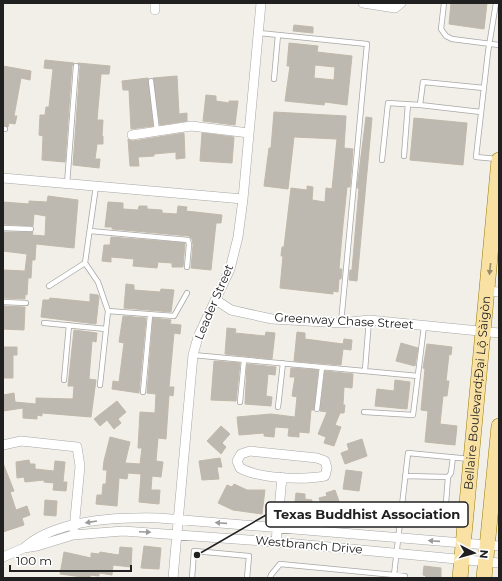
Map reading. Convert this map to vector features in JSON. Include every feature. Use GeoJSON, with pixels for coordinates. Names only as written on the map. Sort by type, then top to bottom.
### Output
{"type":"FeatureCollection","features":[{"type":"Feature","properties":{"kind":"main road","name":"Bellaire Boulevard;Đại Lộ Sàigòn"},"geometry":{"type":"LineString","coordinates":[[460,578],[483,332],[493,291],[499,160]]}},
{"type":"Feature","properties":{"kind":"main road","name":"Bellaire Boulevard;Đại Lộ Sàigòn"},"geometry":{"type":"LineString","coordinates":[[484,578],[492,562],[492,520],[499,426]]}},
{"type":"Feature","properties":{"kind":"main road"},"geometry":{"type":"LineString","coordinates":[[471,459],[497,462]]}},
{"type":"Feature","properties":{"kind":"street","name":"Leader Street"},"geometry":{"type":"LineString","coordinates":[[173,578],[193,355],[198,337],[230,269],[238,237],[250,133],[261,3]]}},
{"type":"Feature","properties":{"kind":"street"},"geometry":{"type":"LineString","coordinates":[[363,3],[395,8],[401,3]]}},
{"type":"Feature","properties":{"kind":"street"},"geometry":{"type":"LineString","coordinates":[[132,135],[191,126],[250,133]]}},
{"type":"Feature","properties":{"kind":"street"},"geometry":{"type":"LineString","coordinates":[[3,178],[243,199]]}},
{"type":"Feature","properties":{"kind":"street","name":"Greenway Chase Street"},"geometry":{"type":"LineString","coordinates":[[216,300],[231,310],[272,319],[342,323],[369,320],[499,333]]}},
{"type":"Feature","properties":{"kind":"street"},"geometry":{"type":"LineString","coordinates":[[3,445],[21,441],[78,447],[80,466],[73,535]]}},
{"type":"Feature","properties":{"kind":"street"},"geometry":{"type":"LineString","coordinates":[[250,451],[317,458],[325,461],[327,468],[325,476],[316,478],[282,477],[247,472],[240,468],[237,461],[241,454],[250,451]]}},
{"type":"Feature","properties":{"kind":"street"},"geometry":{"type":"LineString","coordinates":[[276,542],[282,477]]}},
{"type":"Feature","properties":{"kind":"street","name":"Westbranch Drive"},"geometry":{"type":"LineString","coordinates":[[24,548],[34,539],[74,524],[120,517],[278,527],[398,539],[493,545]]}},
{"type":"Feature","properties":{"kind":"street","name":"Westbranch Drive"},"geometry":{"type":"LineString","coordinates":[[3,557],[24,548],[37,546],[73,535],[123,531],[276,542],[492,562]]}},
{"type":"Feature","properties":{"kind":"lane"},"geometry":{"type":"LineString","coordinates":[[444,3],[441,29],[446,36],[452,39],[499,45]]}},
{"type":"Feature","properties":{"kind":"lane"},"geometry":{"type":"LineString","coordinates":[[496,3],[476,158],[499,160]]}},
{"type":"Feature","properties":{"kind":"lane"},"geometry":{"type":"LineString","coordinates":[[259,33],[367,44],[342,323]]}},
{"type":"Feature","properties":{"kind":"lane"},"geometry":{"type":"LineString","coordinates":[[274,79],[278,35]]}},
{"type":"Feature","properties":{"kind":"lane"},"geometry":{"type":"LineString","coordinates":[[67,184],[76,66]]}},
{"type":"Feature","properties":{"kind":"lane"},"geometry":{"type":"LineString","coordinates":[[151,82],[157,131]]}},
{"type":"Feature","properties":{"kind":"lane"},"geometry":{"type":"LineString","coordinates":[[420,105],[423,82],[484,88]]}},
{"type":"Feature","properties":{"kind":"lane"},"geometry":{"type":"LineString","coordinates":[[382,160],[387,105],[391,102],[481,112]]}},
{"type":"Feature","properties":{"kind":"lane"},"geometry":{"type":"LineString","coordinates":[[404,156],[408,104]]}},
{"type":"Feature","properties":{"kind":"lane"},"geometry":{"type":"LineString","coordinates":[[96,186],[85,263],[98,282],[108,312],[100,385]]}},
{"type":"Feature","properties":{"kind":"lane"},"geometry":{"type":"LineString","coordinates":[[3,228],[31,229]]}},
{"type":"Feature","properties":{"kind":"lane"},"geometry":{"type":"LineString","coordinates":[[90,231],[188,240],[187,267]]}},
{"type":"Feature","properties":{"kind":"lane"},"geometry":{"type":"LineString","coordinates":[[49,286],[85,263]]}},
{"type":"Feature","properties":{"kind":"lane"},"geometry":{"type":"LineString","coordinates":[[108,312],[174,316],[187,293]]}},
{"type":"Feature","properties":{"kind":"lane"},"geometry":{"type":"LineString","coordinates":[[3,302],[26,303]]}},
{"type":"Feature","properties":{"kind":"lane"},"geometry":{"type":"LineString","coordinates":[[144,392],[150,315]]}},
{"type":"Feature","properties":{"kind":"lane"},"geometry":{"type":"LineString","coordinates":[[365,370],[369,320]]}},
{"type":"Feature","properties":{"kind":"lane"},"geometry":{"type":"LineString","coordinates":[[44,322],[106,329]]}},
{"type":"Feature","properties":{"kind":"lane"},"geometry":{"type":"LineString","coordinates":[[64,380],[69,325]]}},
{"type":"Feature","properties":{"kind":"lane"},"geometry":{"type":"LineString","coordinates":[[364,412],[413,415],[424,326]]}},
{"type":"Feature","properties":{"kind":"lane"},"geometry":{"type":"LineString","coordinates":[[193,355],[283,362],[418,376]]}},
{"type":"Feature","properties":{"kind":"lane"},"geometry":{"type":"LineString","coordinates":[[240,402],[244,360]]}},
{"type":"Feature","properties":{"kind":"lane"},"geometry":{"type":"LineString","coordinates":[[278,407],[283,362]]}},
{"type":"Feature","properties":{"kind":"lane"},"geometry":{"type":"LineString","coordinates":[[317,410],[322,367]]}},
{"type":"Feature","properties":{"kind":"lane"},"geometry":{"type":"LineString","coordinates":[[394,574],[408,453],[471,459]]}},
{"type":"Feature","properties":{"kind":"lane"},"geometry":{"type":"LineString","coordinates":[[453,457],[451,473],[448,477],[446,503],[449,505],[466,507]]}},
{"type":"Feature","properties":{"kind":"lane"},"geometry":{"type":"LineString","coordinates":[[405,476],[448,477]]}},
{"type":"Feature","properties":{"kind":"lane"},"geometry":{"type":"LineString","coordinates":[[192,578],[194,551],[249,556],[247,578]]}},
{"type":"Feature","properties":{"kind":"lane"},"geometry":{"type":"LineString","coordinates":[[270,578],[280,564],[394,574],[405,576],[406,578]]}},
{"type":"Feature","properties":{"kind":"building"},"geometry":{"type":"Polygon","coordinates":[[[451,3],[487,3],[484,29],[449,24],[451,3]]]}},
{"type":"Feature","properties":{"kind":"building"},"geometry":{"type":"Polygon","coordinates":[[[294,25],[313,27],[313,33],[293,31],[294,25]]]}},
{"type":"Feature","properties":{"kind":"building"},"geometry":{"type":"Polygon","coordinates":[[[289,43],[318,46],[317,52],[352,56],[347,105],[325,102],[324,105],[285,101],[290,66],[287,66],[289,43]],[[315,65],[314,78],[334,80],[335,67],[315,65]]]}},
{"type":"Feature","properties":{"kind":"building"},"geometry":{"type":"Polygon","coordinates":[[[45,60],[74,63],[72,66],[65,162],[42,160],[43,136],[39,135],[40,115],[45,115],[46,107],[49,107],[53,69],[44,68],[45,60]]]}},
{"type":"Feature","properties":{"kind":"building"},"geometry":{"type":"Polygon","coordinates":[[[78,63],[110,66],[109,74],[101,74],[97,120],[103,120],[103,144],[97,144],[95,159],[100,159],[99,168],[73,165],[80,66],[78,63]]]}},
{"type":"Feature","properties":{"kind":"building"},"geometry":{"type":"Polygon","coordinates":[[[3,66],[31,71],[30,80],[21,78],[14,116],[17,116],[15,124],[9,123],[8,127],[3,125],[3,66]]]}},
{"type":"Feature","properties":{"kind":"building"},"geometry":{"type":"Polygon","coordinates":[[[177,76],[179,114],[187,113],[187,121],[160,125],[153,78],[177,76]]]}},
{"type":"Feature","properties":{"kind":"building"},"geometry":{"type":"Polygon","coordinates":[[[148,78],[153,126],[131,129],[129,90],[123,90],[122,81],[148,78]]]}},
{"type":"Feature","properties":{"kind":"building"},"geometry":{"type":"Polygon","coordinates":[[[206,95],[216,96],[216,101],[229,103],[229,101],[238,101],[235,125],[203,121],[206,95]]]}},
{"type":"Feature","properties":{"kind":"building"},"geometry":{"type":"Polygon","coordinates":[[[274,112],[346,116],[344,148],[353,149],[350,187],[347,187],[343,225],[339,269],[342,269],[341,279],[339,279],[338,292],[333,291],[333,294],[280,288],[283,256],[281,256],[282,247],[284,247],[291,188],[307,190],[307,186],[313,187],[312,200],[325,202],[326,188],[332,189],[337,139],[294,137],[288,189],[264,186],[269,148],[271,148],[274,112]]]}},
{"type":"Feature","properties":{"kind":"building"},"geometry":{"type":"Polygon","coordinates":[[[366,117],[372,118],[357,281],[349,280],[350,270],[352,270],[359,188],[357,188],[366,117]]]}},
{"type":"Feature","properties":{"kind":"building"},"geometry":{"type":"Polygon","coordinates":[[[414,118],[467,123],[463,165],[410,160],[414,118]]]}},
{"type":"Feature","properties":{"kind":"building"},"geometry":{"type":"Polygon","coordinates":[[[184,133],[185,158],[176,159],[176,152],[154,154],[154,156],[138,157],[139,166],[130,166],[128,139],[133,141],[184,133]]]}},
{"type":"Feature","properties":{"kind":"building"},"geometry":{"type":"Polygon","coordinates":[[[202,133],[234,137],[232,163],[200,161],[202,133]]]}},
{"type":"Feature","properties":{"kind":"building"},"geometry":{"type":"Polygon","coordinates":[[[48,196],[78,200],[74,248],[36,244],[35,260],[32,260],[31,278],[28,278],[27,295],[25,294],[25,299],[3,298],[4,270],[25,271],[27,254],[3,251],[3,232],[33,232],[32,235],[45,236],[46,216],[34,214],[33,226],[3,224],[3,202],[29,204],[29,201],[47,202],[48,196]]]}},
{"type":"Feature","properties":{"kind":"building"},"geometry":{"type":"Polygon","coordinates":[[[108,202],[123,203],[123,209],[138,210],[139,206],[147,206],[147,209],[162,210],[162,213],[177,214],[178,206],[187,207],[186,211],[222,215],[221,223],[216,223],[211,270],[191,268],[193,245],[192,239],[189,236],[112,229],[112,227],[105,227],[108,202]]]}},
{"type":"Feature","properties":{"kind":"building"},"geometry":{"type":"Polygon","coordinates":[[[111,237],[185,243],[183,267],[172,267],[172,263],[158,262],[157,268],[133,266],[134,259],[111,257],[111,262],[102,261],[104,245],[110,245],[111,237]]]}},
{"type":"Feature","properties":{"kind":"building"},"geometry":{"type":"Polygon","coordinates":[[[126,284],[134,285],[134,290],[160,292],[161,289],[174,290],[171,312],[124,308],[126,284]]]}},
{"type":"Feature","properties":{"kind":"building"},"geometry":{"type":"Polygon","coordinates":[[[90,294],[98,295],[99,297],[96,324],[41,317],[43,300],[49,300],[50,298],[90,302],[90,294]]]}},
{"type":"Feature","properties":{"kind":"building"},"geometry":{"type":"Polygon","coordinates":[[[3,306],[25,307],[24,330],[3,329],[3,306]]]}},
{"type":"Feature","properties":{"kind":"building"},"geometry":{"type":"Polygon","coordinates":[[[123,316],[146,318],[139,393],[112,389],[113,381],[119,382],[124,343],[119,342],[123,316]]]}},
{"type":"Feature","properties":{"kind":"building"},"geometry":{"type":"Polygon","coordinates":[[[153,318],[171,320],[170,324],[181,325],[180,334],[174,333],[169,387],[174,387],[173,396],[169,395],[166,439],[158,438],[156,461],[163,462],[161,477],[152,476],[151,490],[160,490],[159,504],[139,502],[141,474],[128,473],[127,479],[119,478],[117,506],[96,504],[97,495],[102,495],[103,484],[106,484],[107,470],[103,470],[110,437],[130,442],[125,463],[140,464],[142,448],[138,448],[140,412],[155,413],[156,394],[147,393],[153,318]]]}},
{"type":"Feature","properties":{"kind":"building"},"geometry":{"type":"Polygon","coordinates":[[[227,328],[236,329],[235,333],[265,336],[266,332],[275,333],[272,359],[225,354],[227,328]]]}},
{"type":"Feature","properties":{"kind":"building"},"geometry":{"type":"Polygon","coordinates":[[[74,330],[97,333],[96,342],[92,341],[89,379],[96,380],[91,417],[42,413],[42,416],[37,415],[37,419],[23,418],[23,408],[3,411],[3,395],[14,393],[15,402],[36,404],[36,398],[73,399],[74,386],[68,386],[74,330]]]}},
{"type":"Feature","properties":{"kind":"building"},"geometry":{"type":"Polygon","coordinates":[[[297,332],[305,333],[305,339],[343,344],[344,339],[352,340],[351,350],[343,349],[341,365],[294,361],[297,332]]]}},
{"type":"Feature","properties":{"kind":"building"},"geometry":{"type":"Polygon","coordinates":[[[401,343],[418,348],[415,366],[396,361],[401,343]]]}},
{"type":"Feature","properties":{"kind":"building"},"geometry":{"type":"Polygon","coordinates":[[[427,344],[452,347],[451,355],[449,354],[446,381],[449,381],[447,396],[443,396],[440,424],[457,426],[455,445],[425,442],[428,411],[421,410],[425,369],[423,368],[427,344]]]}},
{"type":"Feature","properties":{"kind":"building"},"geometry":{"type":"Polygon","coordinates":[[[3,347],[17,347],[17,355],[13,355],[13,378],[3,378],[3,347]]]}},
{"type":"Feature","properties":{"kind":"building"},"geometry":{"type":"Polygon","coordinates":[[[214,361],[240,363],[236,401],[211,400],[214,361]]]}},
{"type":"Feature","properties":{"kind":"building"},"geometry":{"type":"Polygon","coordinates":[[[247,364],[276,367],[275,375],[268,374],[266,396],[272,397],[271,406],[245,404],[247,364]]]}},
{"type":"Feature","properties":{"kind":"building"},"geometry":{"type":"Polygon","coordinates":[[[291,368],[318,370],[314,410],[311,410],[309,433],[299,432],[299,437],[288,436],[289,428],[275,427],[274,437],[264,436],[264,433],[239,435],[237,417],[271,414],[295,417],[297,397],[292,396],[295,377],[290,377],[291,368]]]}},
{"type":"Feature","properties":{"kind":"building"},"geometry":{"type":"Polygon","coordinates":[[[325,371],[353,374],[352,388],[344,387],[344,413],[340,413],[335,425],[341,427],[334,446],[324,443],[326,437],[318,434],[327,412],[320,411],[325,371]]]}},
{"type":"Feature","properties":{"kind":"building"},"geometry":{"type":"Polygon","coordinates":[[[395,380],[410,382],[407,409],[375,406],[377,389],[394,391],[395,380]]]}},
{"type":"Feature","properties":{"kind":"building"},"geometry":{"type":"Polygon","coordinates":[[[117,401],[126,412],[118,419],[121,423],[114,429],[107,420],[100,426],[94,419],[117,401]]]}},
{"type":"Feature","properties":{"kind":"building"},"geometry":{"type":"Polygon","coordinates":[[[221,426],[230,434],[222,443],[226,447],[221,454],[207,441],[221,426]]]}},
{"type":"Feature","properties":{"kind":"building"},"geometry":{"type":"Polygon","coordinates":[[[362,439],[367,456],[345,464],[341,453],[349,450],[347,444],[362,439]]]}},
{"type":"Feature","properties":{"kind":"building"},"geometry":{"type":"Polygon","coordinates":[[[220,458],[222,467],[217,467],[219,479],[202,480],[199,461],[220,458]]]}},
{"type":"Feature","properties":{"kind":"building"},"geometry":{"type":"Polygon","coordinates":[[[29,460],[30,464],[35,464],[35,469],[54,471],[55,461],[65,462],[63,482],[67,482],[66,491],[53,490],[54,483],[44,482],[44,480],[25,482],[24,477],[17,478],[16,462],[29,460]]]}},
{"type":"Feature","properties":{"kind":"building"},"geometry":{"type":"Polygon","coordinates":[[[3,463],[14,491],[10,492],[16,510],[27,506],[30,515],[22,518],[24,525],[3,532],[3,463]]]}},
{"type":"Feature","properties":{"kind":"building"},"geometry":{"type":"Polygon","coordinates":[[[346,470],[362,472],[359,491],[343,489],[346,470]]]}},
{"type":"Feature","properties":{"kind":"building"},"geometry":{"type":"Polygon","coordinates":[[[234,484],[247,490],[265,490],[262,514],[233,510],[218,503],[227,485],[232,487],[234,484]]]}},
{"type":"Feature","properties":{"kind":"building"},"geometry":{"type":"Polygon","coordinates":[[[335,490],[340,504],[322,508],[319,498],[327,496],[326,493],[335,490]]]}},
{"type":"Feature","properties":{"kind":"building"},"geometry":{"type":"Polygon","coordinates":[[[296,493],[305,494],[305,499],[312,500],[309,520],[293,518],[296,493]]]}},
{"type":"Feature","properties":{"kind":"building"},"geometry":{"type":"Polygon","coordinates":[[[45,500],[57,501],[56,516],[44,515],[45,500]]]}},
{"type":"Feature","properties":{"kind":"building"},"geometry":{"type":"Polygon","coordinates":[[[144,546],[161,548],[159,569],[141,568],[144,546]]]}},
{"type":"Feature","properties":{"kind":"building"},"geometry":{"type":"Polygon","coordinates":[[[120,547],[132,548],[131,567],[113,565],[112,575],[99,573],[99,576],[90,575],[90,578],[60,574],[64,552],[91,558],[91,553],[99,554],[100,552],[119,555],[120,547]]]}},
{"type":"Feature","properties":{"kind":"building"},"geometry":{"type":"Polygon","coordinates":[[[424,566],[441,568],[441,578],[425,578],[426,576],[423,575],[424,566]]]}},
{"type":"Feature","properties":{"kind":"place","name":"Texas Buddhist Association"},"geometry":{"type":"Point","coordinates":[197,555]}}]}
